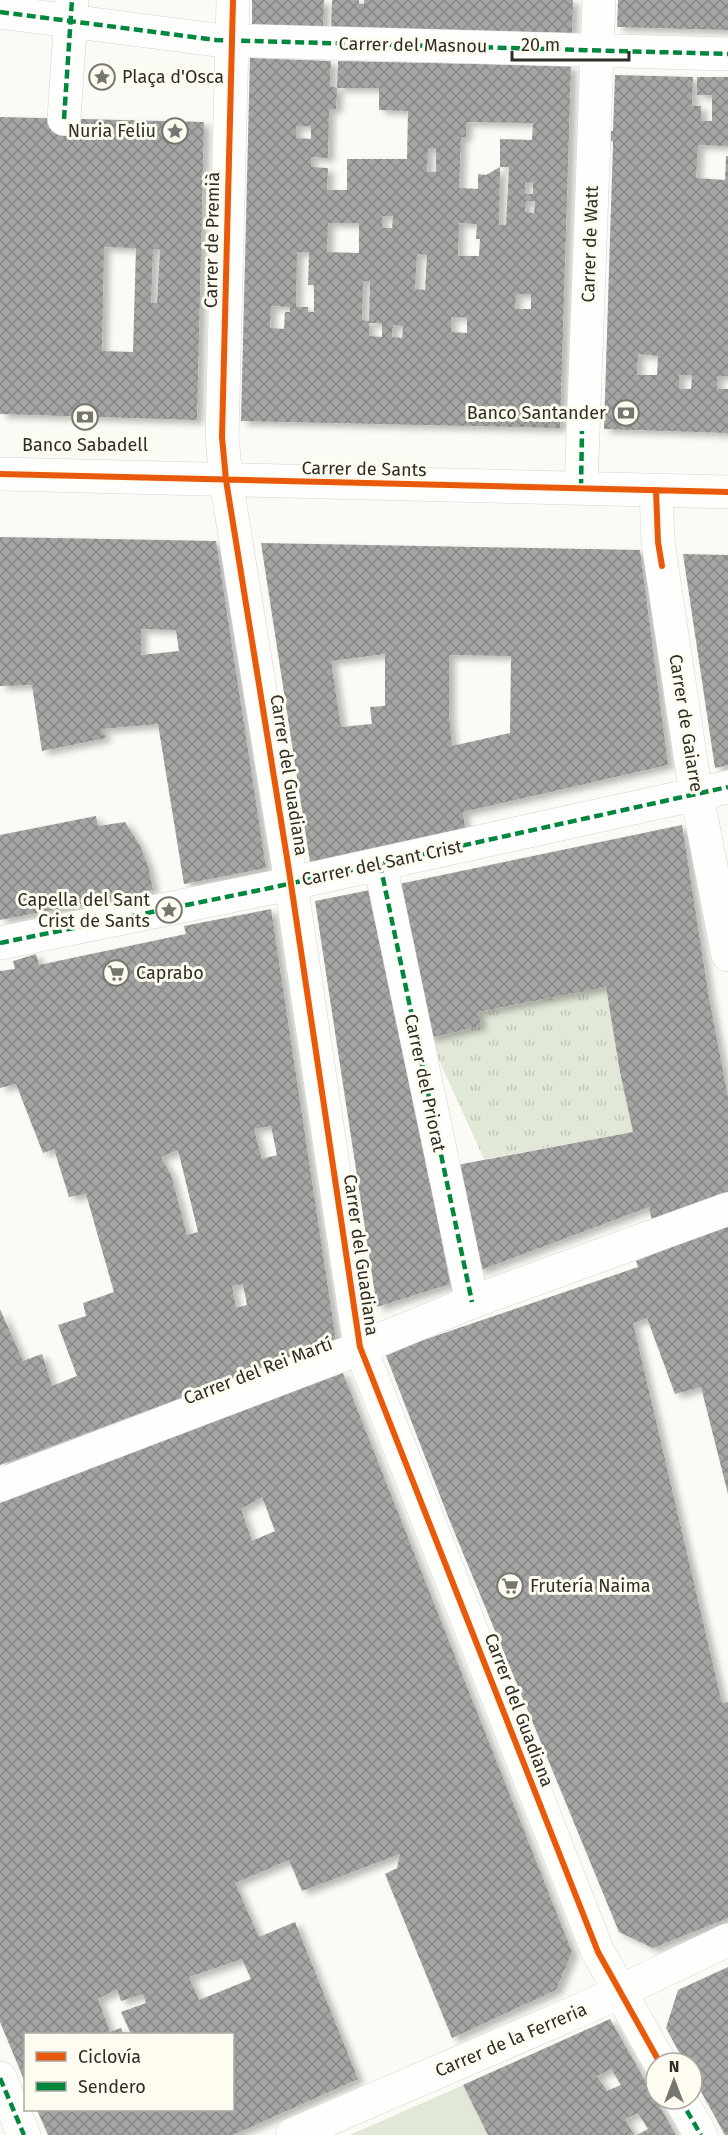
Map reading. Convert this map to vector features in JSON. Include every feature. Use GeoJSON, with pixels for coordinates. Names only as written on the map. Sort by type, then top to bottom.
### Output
{"type":"FeatureCollection","features":[{"type":"Feature","properties":{"kind":"street","name":"Carrer de Premià"},"geometry":{"type":"LineString","coordinates":[[226,480],[223,425],[219,40],[233,0]]}},
{"type":"Feature","properties":{"kind":"street","name":"Carrer de Watt"},"geometry":{"type":"LineString","coordinates":[[581,488],[599,0]]}},
{"type":"Feature","properties":{"kind":"street"},"geometry":{"type":"LineString","coordinates":[[64,118],[71,11]]}},
{"type":"Feature","properties":{"kind":"street"},"geometry":{"type":"LineString","coordinates":[[0,12],[71,11],[219,40]]}},
{"type":"Feature","properties":{"kind":"street","name":"Carrer del Masnou"},"geometry":{"type":"LineString","coordinates":[[219,40],[728,54]]}},
{"type":"Feature","properties":{"kind":"street","name":"Carrer de Sants"},"geometry":{"type":"LineString","coordinates":[[0,474],[728,492]]}},
{"type":"Feature","properties":{"kind":"street","name":"Carrer del Guadiana"},"geometry":{"type":"LineString","coordinates":[[226,480],[291,883],[360,1347],[598,1952],[653,2051]]}},
{"type":"Feature","properties":{"kind":"street","name":"Carrer de Gaiarre"},"geometry":{"type":"LineString","coordinates":[[656,490],[658,542],[713,791],[728,955]]}},
{"type":"Feature","properties":{"kind":"street","name":"Carrer del Sant Crist"},"geometry":{"type":"LineString","coordinates":[[0,943],[291,883],[713,791]]}},
{"type":"Feature","properties":{"kind":"street","name":"Carrer del Priorat"},"geometry":{"type":"LineString","coordinates":[[380,864],[472,1302]]}},
{"type":"Feature","properties":{"kind":"street","name":"Carrer del Rei Martí"},"geometry":{"type":"LineString","coordinates":[[0,1485],[472,1302],[728,1209]]}},
{"type":"Feature","properties":{"kind":"street","name":"Carrer de la Ferreria"},"geometry":{"type":"LineString","coordinates":[[292,2135],[621,1992],[728,1940]]}},
{"type":"Feature","properties":{"kind":"street"},"geometry":{"type":"LineString","coordinates":[[0,2078],[24,2135]]}},
{"type":"Feature","properties":{"kind":"street"},"geometry":{"type":"LineString","coordinates":[[687,2111],[701,2135]]}},
{"type":"Feature","properties":{"kind":"green space"},"geometry":{"type":"Polygon","coordinates":[[[606,987],[633,1132],[484,1159],[429,1038],[481,1026],[478,1012],[606,987]]]}},
{"type":"Feature","properties":{"kind":"green space"},"geometry":{"type":"Polygon","coordinates":[[[463,2085],[488,2135],[350,2135],[463,2085]]]}},
{"type":"Feature","properties":{"kind":"building"},"geometry":{"type":"Polygon","coordinates":[[[252,0],[324,0],[323,27],[252,25],[252,0]]]}},
{"type":"Feature","properties":{"kind":"building"},"geometry":{"type":"Polygon","coordinates":[[[332,0],[359,0],[359,4],[364,4],[364,0],[573,0],[572,33],[331,27],[332,0]]]}},
{"type":"Feature","properties":{"kind":"building"},"geometry":{"type":"Polygon","coordinates":[[[618,0],[728,0],[728,30],[617,27],[618,0]]]}},
{"type":"Feature","properties":{"kind":"building"},"geometry":{"type":"Polygon","coordinates":[[[250,58],[331,61],[330,86],[337,88],[338,61],[571,66],[560,428],[241,421],[250,58]],[[337,88],[336,109],[329,109],[328,158],[311,157],[311,167],[328,168],[327,190],[347,190],[347,159],[407,159],[408,111],[379,110],[379,88],[337,88]],[[466,122],[466,137],[461,137],[459,188],[478,189],[478,174],[486,175],[500,167],[500,139],[532,140],[533,123],[466,122]],[[296,126],[296,138],[311,139],[311,126],[296,126]],[[428,148],[427,172],[436,172],[436,148],[428,148]],[[500,167],[499,225],[506,225],[509,167],[500,167]],[[525,182],[525,194],[533,194],[533,182],[525,182]],[[526,201],[525,212],[534,213],[535,201],[526,201]],[[382,216],[382,228],[392,228],[393,216],[382,216]],[[328,223],[327,252],[359,253],[359,223],[328,223]],[[459,223],[458,256],[479,256],[480,239],[476,239],[477,224],[459,223]],[[297,252],[296,307],[308,307],[308,312],[314,312],[314,285],[308,285],[309,252],[297,252]],[[417,254],[415,289],[425,290],[427,255],[417,254]],[[363,281],[362,320],[369,321],[370,281],[363,281]],[[516,294],[515,309],[531,309],[531,294],[516,294]],[[271,306],[270,328],[284,329],[285,312],[290,312],[290,307],[271,306]],[[451,317],[451,332],[467,333],[467,317],[451,317]],[[369,323],[369,336],[382,337],[382,323],[369,323]],[[393,325],[392,337],[402,338],[403,326],[393,325]]]}},
{"type":"Feature","properties":{"kind":"building"},"geometry":{"type":"Polygon","coordinates":[[[615,75],[693,77],[692,106],[701,106],[701,121],[712,121],[712,95],[697,95],[697,77],[728,77],[728,146],[698,145],[696,178],[725,180],[726,156],[728,156],[728,376],[717,376],[717,389],[728,389],[728,433],[604,429],[613,143],[610,141],[608,131],[613,131],[615,75]],[[638,354],[637,375],[657,375],[658,356],[638,354]],[[679,375],[679,389],[691,389],[692,375],[679,375]]]}},
{"type":"Feature","properties":{"kind":"building"},"geometry":{"type":"Polygon","coordinates":[[[0,117],[204,122],[197,420],[0,414],[0,117]],[[104,247],[102,351],[133,352],[136,248],[104,247]],[[153,249],[151,303],[157,303],[160,249],[153,249]]]}},
{"type":"Feature","properties":{"kind":"building"},"geometry":{"type":"Polygon","coordinates":[[[0,537],[216,541],[266,868],[184,884],[158,724],[101,729],[106,738],[42,751],[32,685],[0,686],[0,537]],[[141,629],[141,655],[179,651],[176,630],[141,629]]]}},
{"type":"Feature","properties":{"kind":"building"},"geometry":{"type":"Polygon","coordinates":[[[261,543],[640,550],[668,765],[463,812],[465,829],[310,862],[261,543]],[[385,654],[331,661],[341,727],[372,724],[370,707],[385,706],[385,654]],[[449,655],[449,715],[452,746],[510,733],[511,656],[449,655]]]}},
{"type":"Feature","properties":{"kind":"building"},"geometry":{"type":"Polygon","coordinates":[[[683,554],[728,555],[728,765],[715,768],[683,554]]]}},
{"type":"Feature","properties":{"kind":"building"},"geometry":{"type":"Polygon","coordinates":[[[96,816],[98,826],[125,822],[140,846],[148,866],[153,890],[0,920],[0,835],[96,816]]]}},
{"type":"Feature","properties":{"kind":"building"},"geometry":{"type":"Polygon","coordinates":[[[682,825],[709,998],[728,1097],[728,1195],[652,1221],[649,1207],[478,1271],[457,1165],[633,1132],[606,987],[478,1012],[481,1026],[429,1038],[399,884],[682,825]]]}},
{"type":"Feature","properties":{"kind":"building"},"geometry":{"type":"Polygon","coordinates":[[[375,889],[450,1284],[377,1307],[315,901],[375,889]]]}},
{"type":"Feature","properties":{"kind":"building"},"geometry":{"type":"Polygon","coordinates":[[[271,909],[336,1341],[0,1465],[0,1309],[23,1361],[42,1354],[52,1386],[77,1376],[58,1325],[86,1316],[83,1303],[114,1292],[86,1194],[69,1197],[54,1149],[43,1153],[16,1084],[0,1088],[0,971],[15,969],[13,961],[36,954],[39,965],[186,934],[184,926],[271,909]],[[271,1126],[254,1129],[262,1159],[277,1155],[271,1126]],[[178,1150],[161,1157],[171,1175],[187,1235],[198,1232],[178,1150]],[[243,1284],[232,1286],[236,1308],[247,1305],[243,1284]]]}},
{"type":"Feature","properties":{"kind":"building"},"geometry":{"type":"Polygon","coordinates":[[[728,1224],[728,1494],[701,1387],[675,1394],[647,1318],[633,1323],[722,1703],[728,1702],[728,1918],[653,1948],[619,1932],[449,1519],[385,1353],[638,1267],[636,1261],[728,1224]]]}},
{"type":"Feature","properties":{"kind":"building"},"geometry":{"type":"Polygon","coordinates":[[[342,1371],[572,1952],[556,1990],[452,2038],[385,1874],[397,1868],[400,1854],[302,1891],[289,1860],[235,1883],[259,1937],[295,1922],[358,2079],[233,2135],[48,2135],[37,2111],[234,2111],[234,2033],[131,2033],[121,2012],[146,2003],[143,1994],[121,2001],[117,1989],[98,1999],[110,2032],[121,2028],[123,2033],[24,2033],[24,2080],[0,2022],[0,1503],[342,1371]],[[262,1497],[241,1509],[252,1541],[275,1531],[262,1497]],[[242,1959],[189,1977],[199,2000],[251,1979],[242,1959]]]}},
{"type":"Feature","properties":{"kind":"building"},"geometry":{"type":"Polygon","coordinates":[[[728,1967],[728,2135],[725,2135],[704,2097],[704,2051],[678,2051],[666,2028],[678,1990],[728,1967]]]}},
{"type":"Feature","properties":{"kind":"building"},"geometry":{"type":"Polygon","coordinates":[[[610,2019],[644,2079],[644,2111],[662,2111],[676,2135],[637,2135],[648,2129],[638,2113],[625,2119],[634,2135],[488,2135],[463,2085],[610,2019]],[[611,2069],[597,2076],[607,2091],[621,2085],[611,2069]]]}},
{"type":"Feature","properties":{"kind":"marked path"},"geometry":{"type":"LineString","coordinates":[[64,119],[72,0]]}},
{"type":"Feature","properties":{"kind":"marked path"},"geometry":{"type":"LineString","coordinates":[[0,12],[216,40],[728,54]]}},
{"type":"Feature","properties":{"kind":"marked path"},"geometry":{"type":"LineString","coordinates":[[581,488],[582,431]]}},
{"type":"Feature","properties":{"kind":"marked path"},"geometry":{"type":"LineString","coordinates":[[0,943],[270,888],[728,787]]}},
{"type":"Feature","properties":{"kind":"marked path"},"geometry":{"type":"LineString","coordinates":[[380,864],[472,1302]]}},
{"type":"Feature","properties":{"kind":"marked path"},"geometry":{"type":"LineString","coordinates":[[0,2078],[24,2135]]}},
{"type":"Feature","properties":{"kind":"marked path"},"geometry":{"type":"LineString","coordinates":[[687,2111],[701,2135]]}},
{"type":"Feature","properties":{"kind":"cycle path"},"geometry":{"type":"LineString","coordinates":[[233,0],[222,437],[226,480],[288,864],[360,1347],[598,1952],[653,2051]]}},
{"type":"Feature","properties":{"kind":"cycle path"},"geometry":{"type":"LineString","coordinates":[[0,474],[728,492]]}},
{"type":"Feature","properties":{"kind":"cycle path"},"geometry":{"type":"LineString","coordinates":[[656,490],[658,542],[662,566]]}},
{"type":"Feature","properties":{"kind":"place","name":"Plaça d'Osca"},"geometry":{"type":"Point","coordinates":[102,77]}},
{"type":"Feature","properties":{"kind":"place","name":"Nuria Feliu"},"geometry":{"type":"Point","coordinates":[175,131]}},
{"type":"Feature","properties":{"kind":"place","name":"Banco Santander"},"geometry":{"type":"Point","coordinates":[626,413]}},
{"type":"Feature","properties":{"kind":"place","name":"Banco Sabadell"},"geometry":{"type":"Point","coordinates":[85,417]}},
{"type":"Feature","properties":{"kind":"place","name":"Capella del Sant Crist de Sants"},"geometry":{"type":"Point","coordinates":[169,910]}},
{"type":"Feature","properties":{"kind":"place","name":"Caprabo"},"geometry":{"type":"Point","coordinates":[116,973]}},
{"type":"Feature","properties":{"kind":"place","name":"Frutería Naima"},"geometry":{"type":"Point","coordinates":[510,1586]}}]}
